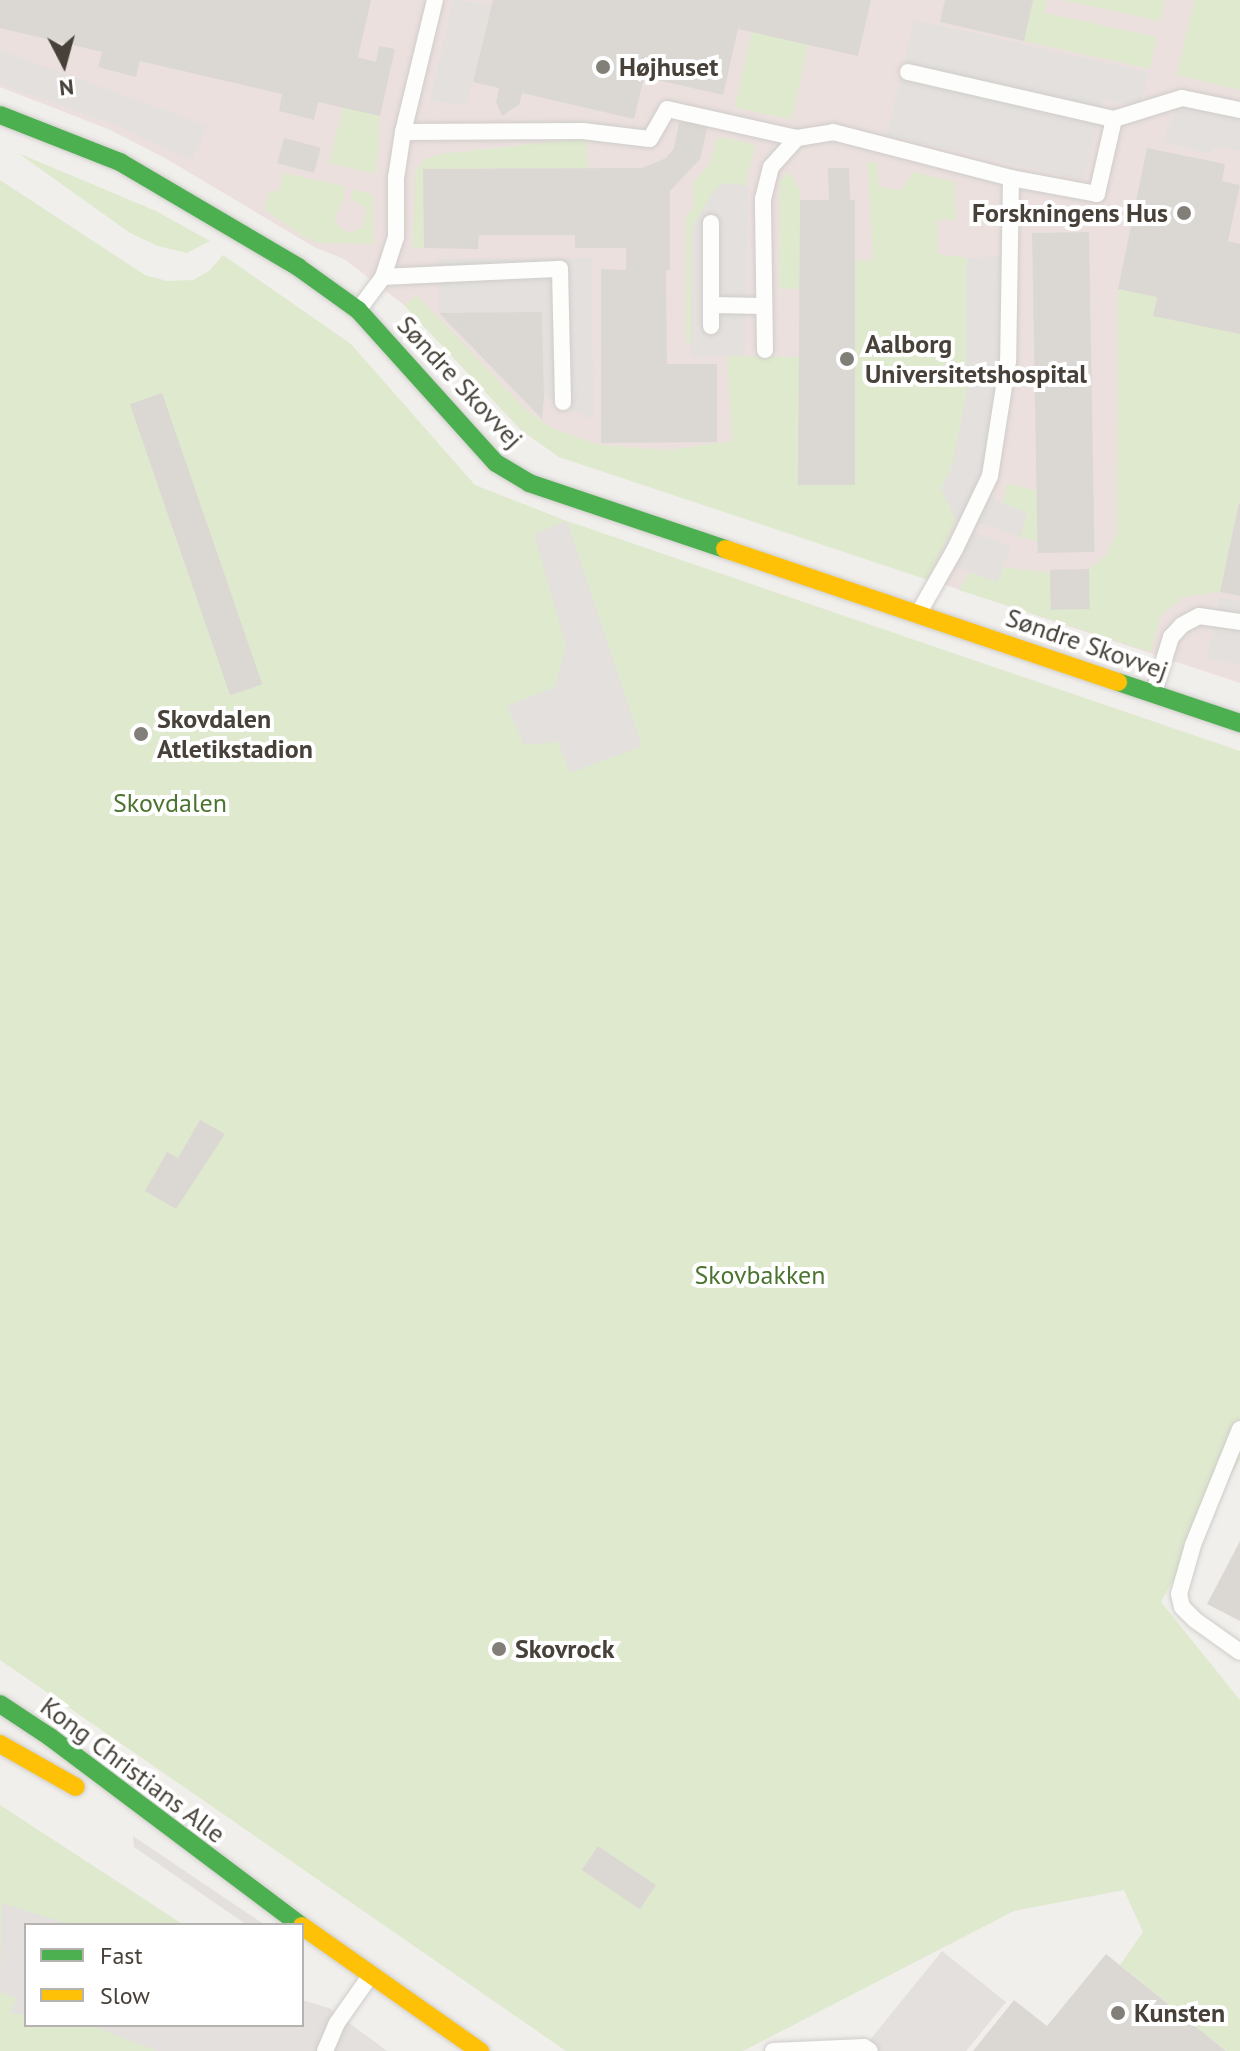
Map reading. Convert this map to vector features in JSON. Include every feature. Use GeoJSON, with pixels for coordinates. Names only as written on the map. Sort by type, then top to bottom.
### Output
{"type":"FeatureCollection","features":[{"type":"Feature","properties":{"kind":"street","name":"Søndre Skovvej"},"geometry":{"type":"LineString","coordinates":[[0,115],[120,162],[234,226],[358,310],[496,463],[529,483],[1240,723]]}},
{"type":"Feature","properties":{"kind":"street","name":"Kong Christians Alle"},"geometry":{"type":"LineString","coordinates":[[0,1704],[50,1737],[233,1878],[297,1923]]}},
{"type":"Feature","properties":{"kind":"street","name":"Kong Christians Alle"},"geometry":{"type":"LineString","coordinates":[[0,1744],[87,1793]]}},
{"type":"Feature","properties":{"kind":"street","name":"Kong Christians Alle"},"geometry":{"type":"LineString","coordinates":[[114,1809],[233,1878]]}},
{"type":"Feature","properties":{"kind":"street","name":"Kong Christians Alle"},"geometry":{"type":"LineString","coordinates":[[304,1928],[480,2051]]}},
{"type":"Feature","properties":{"kind":"lane"},"geometry":{"type":"LineString","coordinates":[[358,310],[383,277],[396,237],[396,178],[403,132],[435,0]]}},
{"type":"Feature","properties":{"kind":"lane"},"geometry":{"type":"LineString","coordinates":[[908,72],[1114,119],[1182,98],[1240,110]]}},
{"type":"Feature","properties":{"kind":"lane"},"geometry":{"type":"LineString","coordinates":[[403,132],[583,131],[650,139],[667,109],[797,138],[833,132],[1011,178],[1097,194],[1114,119]]}},
{"type":"Feature","properties":{"kind":"lane"},"geometry":{"type":"LineString","coordinates":[[765,350],[763,199],[771,167],[797,138]]}},
{"type":"Feature","properties":{"kind":"lane"},"geometry":{"type":"LineString","coordinates":[[917,615],[955,549],[990,476],[1008,361],[1011,178]]}},
{"type":"Feature","properties":{"kind":"lane"},"geometry":{"type":"LineString","coordinates":[[711,223],[711,326]]}},
{"type":"Feature","properties":{"kind":"lane"},"geometry":{"type":"LineString","coordinates":[[383,277],[560,269],[563,402]]}},
{"type":"Feature","properties":{"kind":"lane"},"geometry":{"type":"LineString","coordinates":[[711,305],[764,306]]}},
{"type":"Feature","properties":{"kind":"lane"},"geometry":{"type":"LineString","coordinates":[[1154,694],[1171,637],[1182,625],[1199,616],[1240,622]]}},
{"type":"Feature","properties":{"kind":"lane"},"geometry":{"type":"LineString","coordinates":[[1240,1429],[1193,1545],[1179,1594],[1182,1607],[1195,1620],[1240,1652]]}},
{"type":"Feature","properties":{"kind":"lane"},"geometry":{"type":"LineString","coordinates":[[325,2051],[337,2023],[371,1974]]}},
{"type":"Feature","properties":{"kind":"lane"},"geometry":{"type":"LineString","coordinates":[[773,2051],[864,2047],[870,2051]]}},
{"type":"Feature","properties":{"kind":"shaded area","name":"Aalborg Universitetshospital"},"geometry":{"type":"Polygon","coordinates":[[[0,0],[1240,0],[1240,683],[559,457],[521,430],[404,305],[344,259],[314,247],[165,158],[108,129],[0,87],[0,0]]]}},
{"type":"Feature","properties":{"kind":"shaded area"},"geometry":{"type":"Polygon","coordinates":[[[453,0],[492,5],[466,105],[430,100],[453,0]]]}},
{"type":"Feature","properties":{"kind":"shaded area"},"geometry":{"type":"Polygon","coordinates":[[[914,20],[1148,72],[1140,107],[1103,99],[1084,180],[887,135],[914,20]]]}},
{"type":"Feature","properties":{"kind":"shaded area"},"geometry":{"type":"Polygon","coordinates":[[[0,50],[208,126],[192,160],[110,123],[0,84],[0,50]]]}},
{"type":"Feature","properties":{"kind":"shaded area"},"geometry":{"type":"Polygon","coordinates":[[[1182,98],[1240,110],[1240,151],[1216,146],[1209,154],[1162,141],[1182,98]]]}},
{"type":"Feature","properties":{"kind":"shaded area"},"geometry":{"type":"Polygon","coordinates":[[[725,183],[748,186],[745,356],[691,357],[692,227],[713,192],[725,183]]]}},
{"type":"Feature","properties":{"kind":"shaded area"},"geometry":{"type":"Polygon","coordinates":[[[1010,256],[1008,361],[982,494],[1027,513],[1020,537],[970,520],[967,525],[956,520],[941,489],[951,470],[967,391],[967,258],[1010,256]]]}},
{"type":"Feature","properties":{"kind":"shaded area"},"geometry":{"type":"Polygon","coordinates":[[[592,258],[593,420],[544,397],[542,312],[439,313],[438,259],[592,258]]]}},
{"type":"Feature","properties":{"kind":"shaded area"},"geometry":{"type":"Polygon","coordinates":[[[567,521],[642,746],[570,773],[558,742],[524,745],[507,706],[555,687],[566,646],[534,534],[567,521]]]}},
{"type":"Feature","properties":{"kind":"shaded area"},"geometry":{"type":"Polygon","coordinates":[[[965,529],[1011,547],[997,582],[951,564],[965,529]]]}},
{"type":"Feature","properties":{"kind":"shaded area"},"geometry":{"type":"Polygon","coordinates":[[[1219,597],[1240,601],[1240,665],[1207,658],[1219,597]]]}},
{"type":"Feature","properties":{"kind":"shaded area"},"geometry":{"type":"Polygon","coordinates":[[[133,1836],[262,1923],[244,1923],[134,1847],[133,1836]]]}},
{"type":"Feature","properties":{"kind":"shaded area"},"geometry":{"type":"Polygon","coordinates":[[[2,1903],[65,1923],[24,1923],[24,2015],[10,2013],[17,1998],[0,1992],[2,1903]]]}},
{"type":"Feature","properties":{"kind":"shaded area"},"geometry":{"type":"Polygon","coordinates":[[[942,1951],[1006,2002],[966,2051],[861,2051],[942,1951]]]}},
{"type":"Feature","properties":{"kind":"shaded area"},"geometry":{"type":"Polygon","coordinates":[[[304,2001],[329,2008],[387,2051],[157,2051],[95,2027],[304,2027],[304,2001]]]}},
{"type":"Feature","properties":{"kind":"green space"},"geometry":{"type":"Polygon","coordinates":[[[1033,0],[1047,0],[1045,13],[1157,37],[1150,69],[1024,41],[1033,0]]]}},
{"type":"Feature","properties":{"kind":"green space"},"geometry":{"type":"Polygon","coordinates":[[[1063,0],[1165,0],[1160,21],[1063,0]]]}},
{"type":"Feature","properties":{"kind":"green space"},"geometry":{"type":"Polygon","coordinates":[[[1194,0],[1240,0],[1240,90],[1177,75],[1194,0]]]}},
{"type":"Feature","properties":{"kind":"green space"},"geometry":{"type":"Polygon","coordinates":[[[752,32],[809,45],[791,120],[735,107],[752,32]]]}},
{"type":"Feature","properties":{"kind":"green space"},"geometry":{"type":"Polygon","coordinates":[[[343,107],[380,116],[376,174],[329,163],[343,107]]]}},
{"type":"Feature","properties":{"kind":"green space"},"geometry":{"type":"Polygon","coordinates":[[[718,137],[751,143],[756,148],[747,173],[748,186],[724,183],[713,192],[691,343],[686,343],[686,217],[694,207],[693,183],[708,166],[718,137]]]}},
{"type":"Feature","properties":{"kind":"green space"},"geometry":{"type":"Polygon","coordinates":[[[586,138],[588,168],[424,169],[424,248],[413,248],[415,172],[425,159],[441,154],[586,138]]]}},
{"type":"Feature","properties":{"kind":"green space"},"geometry":{"type":"Polygon","coordinates":[[[18,153],[156,211],[210,241],[187,253],[158,246],[130,233],[18,153]]]}},
{"type":"Feature","properties":{"kind":"green space"},"geometry":{"type":"Polygon","coordinates":[[[868,161],[877,163],[879,187],[901,190],[914,172],[955,182],[956,220],[937,219],[937,254],[967,258],[967,391],[951,470],[941,489],[956,520],[928,580],[559,457],[521,430],[404,305],[417,295],[524,408],[552,428],[600,445],[668,450],[732,441],[727,356],[799,357],[798,484],[855,485],[854,261],[873,260],[868,161]]]}},
{"type":"Feature","properties":{"kind":"green space"},"geometry":{"type":"Polygon","coordinates":[[[788,171],[800,189],[799,289],[779,289],[780,181],[788,171]]]}},
{"type":"Feature","properties":{"kind":"green space"},"geometry":{"type":"Polygon","coordinates":[[[283,173],[344,186],[344,200],[334,217],[339,227],[349,233],[361,229],[365,219],[366,208],[352,199],[353,190],[373,194],[374,244],[320,243],[305,238],[264,209],[270,190],[279,192],[283,173]]]}},
{"type":"Feature","properties":{"kind":"green space","name":"Skovbakken"},"geometry":{"type":"Polygon","coordinates":[[[0,180],[145,275],[167,281],[193,280],[209,271],[223,255],[351,344],[475,485],[567,521],[1240,751],[1240,1459],[1161,1602],[1240,1700],[1240,2051],[1226,2051],[1120,1965],[1143,1932],[1124,1890],[1014,1911],[743,2051],[566,2051],[0,1660],[0,180]]]}},
{"type":"Feature","properties":{"kind":"green space"},"geometry":{"type":"Polygon","coordinates":[[[1118,289],[1157,297],[1153,315],[1240,334],[1240,496],[1220,592],[1183,597],[1161,615],[1151,652],[959,590],[969,572],[995,581],[1003,567],[1050,573],[1089,569],[1105,556],[1117,534],[1118,289]]]}},
{"type":"Feature","properties":{"kind":"green space"},"geometry":{"type":"Polygon","coordinates":[[[1007,483],[1037,491],[1038,541],[1020,537],[1027,513],[1003,503],[1007,483]]]}},
{"type":"Feature","properties":{"kind":"green space"},"geometry":{"type":"Polygon","coordinates":[[[0,1805],[181,1923],[24,1923],[24,2027],[304,2026],[380,2051],[0,2051],[0,1805]]]}},
{"type":"Feature","properties":{"kind":"building"},"geometry":{"type":"Polygon","coordinates":[[[0,0],[371,0],[358,57],[376,62],[379,46],[395,49],[380,116],[318,102],[314,120],[279,111],[282,94],[140,61],[136,77],[98,67],[102,52],[0,28],[0,0]]]}},
{"type":"Feature","properties":{"kind":"building","name":"Højhuset"},"geometry":{"type":"Polygon","coordinates":[[[493,0],[871,0],[858,56],[738,29],[723,95],[644,77],[634,119],[522,93],[519,105],[502,116],[496,102],[499,88],[473,82],[493,0]]]}},
{"type":"Feature","properties":{"kind":"building"},"geometry":{"type":"Polygon","coordinates":[[[945,0],[1033,0],[1024,41],[940,22],[945,0]]]}},
{"type":"Feature","properties":{"kind":"building"},"geometry":{"type":"Polygon","coordinates":[[[679,122],[708,125],[700,159],[670,191],[670,270],[666,270],[667,364],[717,364],[717,442],[601,443],[601,269],[626,270],[626,248],[575,248],[575,235],[479,235],[478,249],[424,248],[423,169],[642,168],[666,158],[674,148],[679,122]]]}},
{"type":"Feature","properties":{"kind":"building"},"geometry":{"type":"Polygon","coordinates":[[[284,138],[321,148],[314,173],[277,163],[284,138]]]}},
{"type":"Feature","properties":{"kind":"building","name":"Forskningens Hus"},"geometry":{"type":"Polygon","coordinates":[[[1147,148],[1225,164],[1222,181],[1240,185],[1228,241],[1240,244],[1240,334],[1153,316],[1157,297],[1118,289],[1147,148]]]}},
{"type":"Feature","properties":{"kind":"building"},"geometry":{"type":"Polygon","coordinates":[[[828,168],[849,168],[850,200],[855,200],[855,485],[798,485],[800,200],[829,200],[828,168]]]}},
{"type":"Feature","properties":{"kind":"building"},"geometry":{"type":"Polygon","coordinates":[[[1089,232],[1095,552],[1038,553],[1032,233],[1089,232]]]}},
{"type":"Feature","properties":{"kind":"building"},"geometry":{"type":"Polygon","coordinates":[[[542,312],[544,397],[542,419],[439,313],[542,312]]]}},
{"type":"Feature","properties":{"kind":"building"},"geometry":{"type":"Polygon","coordinates":[[[162,393],[262,684],[230,695],[130,404],[162,393]]]}},
{"type":"Feature","properties":{"kind":"building"},"geometry":{"type":"Polygon","coordinates":[[[1240,503],[1240,596],[1220,592],[1240,503]]]}},
{"type":"Feature","properties":{"kind":"building"},"geometry":{"type":"Polygon","coordinates":[[[1089,569],[1090,609],[1051,610],[1050,570],[1089,569]]]}},
{"type":"Feature","properties":{"kind":"building"},"geometry":{"type":"Polygon","coordinates":[[[200,1120],[225,1134],[176,1209],[145,1191],[167,1152],[178,1158],[200,1120]]]}},
{"type":"Feature","properties":{"kind":"building"},"geometry":{"type":"Polygon","coordinates":[[[1240,1541],[1240,1621],[1207,1604],[1240,1541]]]}},
{"type":"Feature","properties":{"kind":"building"},"geometry":{"type":"Polygon","coordinates":[[[598,1846],[656,1885],[640,1909],[582,1870],[598,1846]]]}},
{"type":"Feature","properties":{"kind":"building","name":"Kunsten"},"geometry":{"type":"Polygon","coordinates":[[[1106,1954],[1226,2051],[973,2051],[1014,2000],[1047,2026],[1106,1954]]]}},
{"type":"Feature","properties":{"kind":"traffic: fast"},"geometry":{"type":"LineString","coordinates":[[0,115],[120,162],[298,267],[358,310],[496,463],[529,483],[725,549]]}},
{"type":"Feature","properties":{"kind":"traffic: fast"},"geometry":{"type":"LineString","coordinates":[[1118,682],[1240,723]]}},
{"type":"Feature","properties":{"kind":"traffic: fast"},"geometry":{"type":"LineString","coordinates":[[0,1704],[50,1737],[297,1923]]}},
{"type":"Feature","properties":{"kind":"traffic: slow"},"geometry":{"type":"LineString","coordinates":[[725,549],[1118,682]]}},
{"type":"Feature","properties":{"kind":"traffic: slow"},"geometry":{"type":"LineString","coordinates":[[0,1744],[76,1787]]}},
{"type":"Feature","properties":{"kind":"traffic: slow"},"geometry":{"type":"LineString","coordinates":[[304,1927],[480,2051]]}},
{"type":"Feature","properties":{"kind":"place","name":"Højhuset"},"geometry":{"type":"Point","coordinates":[603,67]}},
{"type":"Feature","properties":{"kind":"place","name":"Forskningens Hus"},"geometry":{"type":"Point","coordinates":[1184,213]}},
{"type":"Feature","properties":{"kind":"place","name":"Aalborg Universitetshospital"},"geometry":{"type":"Point","coordinates":[847,359]}},
{"type":"Feature","properties":{"kind":"place","name":"Skovdalen Atletikstadion"},"geometry":{"type":"Point","coordinates":[141,734]}},
{"type":"Feature","properties":{"kind":"place","name":"Skovrock"},"geometry":{"type":"Point","coordinates":[499,1649]}},
{"type":"Feature","properties":{"kind":"place","name":"Kunsten"},"geometry":{"type":"Point","coordinates":[1118,2013]}},
{"type":"Feature","properties":{"kind":"park label","name":"Skovdalen"},"geometry":{"type":"Point","coordinates":[170,803]}}]}
